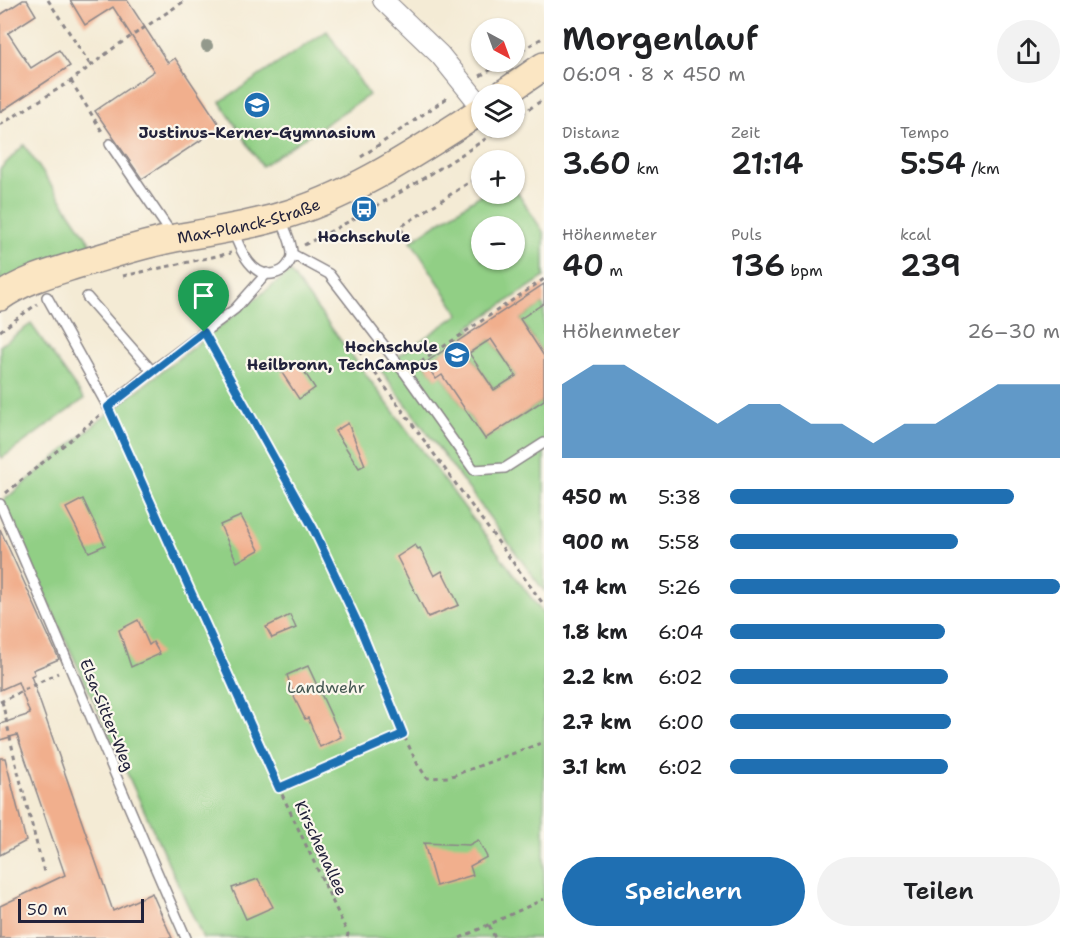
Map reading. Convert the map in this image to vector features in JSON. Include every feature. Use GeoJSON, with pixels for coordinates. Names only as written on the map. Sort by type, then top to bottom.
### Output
{"type":"FeatureCollection","features":[{"type":"Feature","properties":{"kind":"street"},"geometry":{"type":"LineString","coordinates":[[383,0],[440,55],[471,94]]}},
{"type":"Feature","properties":{"kind":"street"},"geometry":{"type":"LineString","coordinates":[[518,84],[544,66]]}},
{"type":"Feature","properties":{"kind":"street","name":"Max-Planck-Straße"},"geometry":{"type":"LineString","coordinates":[[0,297],[37,277],[128,249],[175,238],[236,240],[280,217],[355,186],[425,147],[471,116]]}},
{"type":"Feature","properties":{"kind":"lane"},"geometry":{"type":"LineString","coordinates":[[110,144],[175,238]]}},
{"type":"Feature","properties":{"kind":"lane"},"geometry":{"type":"LineString","coordinates":[[236,240],[258,270],[267,273],[281,272],[290,262],[291,253],[280,217]]}},
{"type":"Feature","properties":{"kind":"lane"},"geometry":{"type":"LineString","coordinates":[[291,253],[328,274],[405,372],[474,470],[505,468],[544,443]]}},
{"type":"Feature","properties":{"kind":"lane"},"geometry":{"type":"LineString","coordinates":[[47,297],[108,407],[235,309],[267,273]]}},
{"type":"Feature","properties":{"kind":"lane"},"geometry":{"type":"LineString","coordinates":[[87,297],[152,371]]}},
{"type":"Feature","properties":{"kind":"lane","name":"Elsa-Sitter-Weg"},"geometry":{"type":"LineString","coordinates":[[0,504],[186,938]]}},
{"type":"Feature","properties":{"kind":"path"},"geometry":{"type":"LineString","coordinates":[[48,0],[91,66]]}},
{"type":"Feature","properties":{"kind":"path"},"geometry":{"type":"LineString","coordinates":[[0,125],[71,81],[115,47],[186,0]]}},
{"type":"Feature","properties":{"kind":"path"},"geometry":{"type":"LineString","coordinates":[[525,48],[544,37]]}},
{"type":"Feature","properties":{"kind":"path"},"geometry":{"type":"LineString","coordinates":[[355,161],[488,72]]}},
{"type":"Feature","properties":{"kind":"path"},"geometry":{"type":"LineString","coordinates":[[71,81],[110,144]]}},
{"type":"Feature","properties":{"kind":"path"},"geometry":{"type":"LineString","coordinates":[[525,112],[544,99]]}},
{"type":"Feature","properties":{"kind":"path"},"geometry":{"type":"LineString","coordinates":[[291,253],[367,213],[487,138]]}},
{"type":"Feature","properties":{"kind":"path"},"geometry":{"type":"LineString","coordinates":[[403,243],[402,226],[471,181]]}},
{"type":"Feature","properties":{"kind":"path"},"geometry":{"type":"LineString","coordinates":[[114,278],[236,240]]}},
{"type":"Feature","properties":{"kind":"path"},"geometry":{"type":"LineString","coordinates":[[405,372],[544,279]]}},
{"type":"Feature","properties":{"kind":"path"},"geometry":{"type":"LineString","coordinates":[[0,331],[47,297]]}},
{"type":"Feature","properties":{"kind":"path"},"geometry":{"type":"LineString","coordinates":[[204,332],[313,528],[360,628],[403,734],[418,765],[427,777],[449,777],[544,742]]}},
{"type":"Feature","properties":{"kind":"path"},"geometry":{"type":"LineString","coordinates":[[359,351],[544,605]]}},
{"type":"Feature","properties":{"kind":"path"},"geometry":{"type":"LineString","coordinates":[[0,498],[108,407]]}},
{"type":"Feature","properties":{"kind":"path","name":"Kirschenallee"},"geometry":{"type":"LineString","coordinates":[[108,407],[279,788],[348,934],[347,938]]}},
{"type":"Feature","properties":{"kind":"path"},"geometry":{"type":"LineString","coordinates":[[44,872],[1,702],[71,666]]}},
{"type":"Feature","properties":{"kind":"path"},"geometry":{"type":"LineString","coordinates":[[279,788],[403,734]]}},
{"type":"Feature","properties":{"kind":"path"},"geometry":{"type":"LineString","coordinates":[[460,938],[544,899]]}},
{"type":"Feature","properties":{"kind":"path"},"geometry":{"type":"LineString","coordinates":[[489,925],[495,938]]}},
{"type":"Feature","properties":{"kind":"green space"},"geometry":{"type":"Polygon","coordinates":[[[327,31],[369,95],[262,166],[220,102],[327,31]]]}},
{"type":"Feature","properties":{"kind":"green space"},"geometry":{"type":"Polygon","coordinates":[[[24,145],[92,245],[0,291],[0,169],[24,145]]]}},
{"type":"Feature","properties":{"kind":"green space"},"geometry":{"type":"Polygon","coordinates":[[[471,201],[471,204],[525,204],[544,233],[544,277],[469,327],[472,332],[425,364],[436,378],[442,375],[485,439],[544,400],[544,591],[380,369],[459,314],[411,241],[471,201]]]}},
{"type":"Feature","properties":{"kind":"green space","name":"Landwehr"},"geometry":{"type":"Polygon","coordinates":[[[290,272],[544,615],[544,938],[203,938],[2,502],[116,407],[290,272]]]}},
{"type":"Feature","properties":{"kind":"green space"},"geometry":{"type":"Polygon","coordinates":[[[542,304],[544,308],[544,356],[520,319],[542,304]]]}},
{"type":"Feature","properties":{"kind":"green space"},"geometry":{"type":"Polygon","coordinates":[[[31,324],[84,399],[2,458],[0,455],[0,346],[31,324]]]}},
{"type":"Feature","properties":{"kind":"green space"},"geometry":{"type":"Polygon","coordinates":[[[491,339],[516,376],[494,390],[469,353],[491,339]]]}},
{"type":"Feature","properties":{"kind":"building"},"geometry":{"type":"Polygon","coordinates":[[[23,0],[27,0],[36,15],[8,33],[31,68],[59,50],[70,66],[0,112],[0,15],[23,0]]]}},
{"type":"Feature","properties":{"kind":"building"},"geometry":{"type":"Polygon","coordinates":[[[70,0],[127,0],[168,63],[175,58],[221,127],[142,179],[95,111],[154,71],[113,7],[85,25],[70,0]]]}},
{"type":"Feature","properties":{"kind":"building"},"geometry":{"type":"Polygon","coordinates":[[[544,284],[544,303],[520,319],[544,356],[544,400],[485,439],[442,375],[436,379],[425,363],[544,284]],[[491,339],[469,353],[494,390],[516,376],[491,339]]]}},
{"type":"Feature","properties":{"kind":"building"},"geometry":{"type":"Polygon","coordinates":[[[298,362],[315,388],[299,399],[282,373],[298,362]]]}},
{"type":"Feature","properties":{"kind":"building"},"geometry":{"type":"Polygon","coordinates":[[[348,423],[365,465],[359,468],[335,431],[348,423]]]}},
{"type":"Feature","properties":{"kind":"building"},"geometry":{"type":"Polygon","coordinates":[[[83,499],[105,545],[89,552],[66,508],[83,499]]]}},
{"type":"Feature","properties":{"kind":"building"},"geometry":{"type":"Polygon","coordinates":[[[241,516],[259,550],[237,562],[220,525],[241,516]]]}},
{"type":"Feature","properties":{"kind":"building"},"geometry":{"type":"Polygon","coordinates":[[[0,529],[59,659],[33,670],[35,674],[31,676],[113,911],[152,893],[172,938],[0,938],[0,906],[65,875],[17,735],[0,740],[0,724],[30,714],[18,682],[0,690],[0,529]]]}},
{"type":"Feature","properties":{"kind":"building"},"geometry":{"type":"Polygon","coordinates":[[[415,545],[418,549],[420,548],[434,576],[442,571],[459,605],[428,617],[397,557],[415,545]]]}},
{"type":"Feature","properties":{"kind":"building"},"geometry":{"type":"Polygon","coordinates":[[[290,615],[296,628],[272,638],[266,627],[290,615]]]}},
{"type":"Feature","properties":{"kind":"building"},"geometry":{"type":"Polygon","coordinates":[[[138,620],[149,645],[153,642],[160,654],[131,667],[119,630],[138,620]]]}},
{"type":"Feature","properties":{"kind":"building"},"geometry":{"type":"Polygon","coordinates":[[[308,666],[341,737],[320,747],[308,718],[305,719],[295,699],[287,675],[308,666]]]}},
{"type":"Feature","properties":{"kind":"building"},"geometry":{"type":"Polygon","coordinates":[[[0,758],[5,758],[26,841],[0,855],[0,758]]]}},
{"type":"Feature","properties":{"kind":"building"},"geometry":{"type":"Polygon","coordinates":[[[478,840],[487,857],[470,866],[473,875],[436,886],[424,843],[469,845],[478,840]]]}},
{"type":"Feature","properties":{"kind":"building"},"geometry":{"type":"Polygon","coordinates":[[[258,879],[273,907],[246,919],[232,888],[258,879]]]}},
{"type":"Feature","properties":{"kind":"place","name":"Justinus-Kerner-Gymnasium"},"geometry":{"type":"Point","coordinates":[257,105]}},
{"type":"Feature","properties":{"kind":"place","name":"Hochschule"},"geometry":{"type":"Point","coordinates":[364,209]}},
{"type":"Feature","properties":{"kind":"place","name":"Hochschule Heilbronn, TechCampus"},"geometry":{"type":"Point","coordinates":[457,355]}},
{"type":"Feature","properties":{"kind":"route"},"geometry":{"type":"LineString","coordinates":[[204,332],[313,528],[360,628],[403,734],[279,788],[108,407],[204,332]]}}]}
